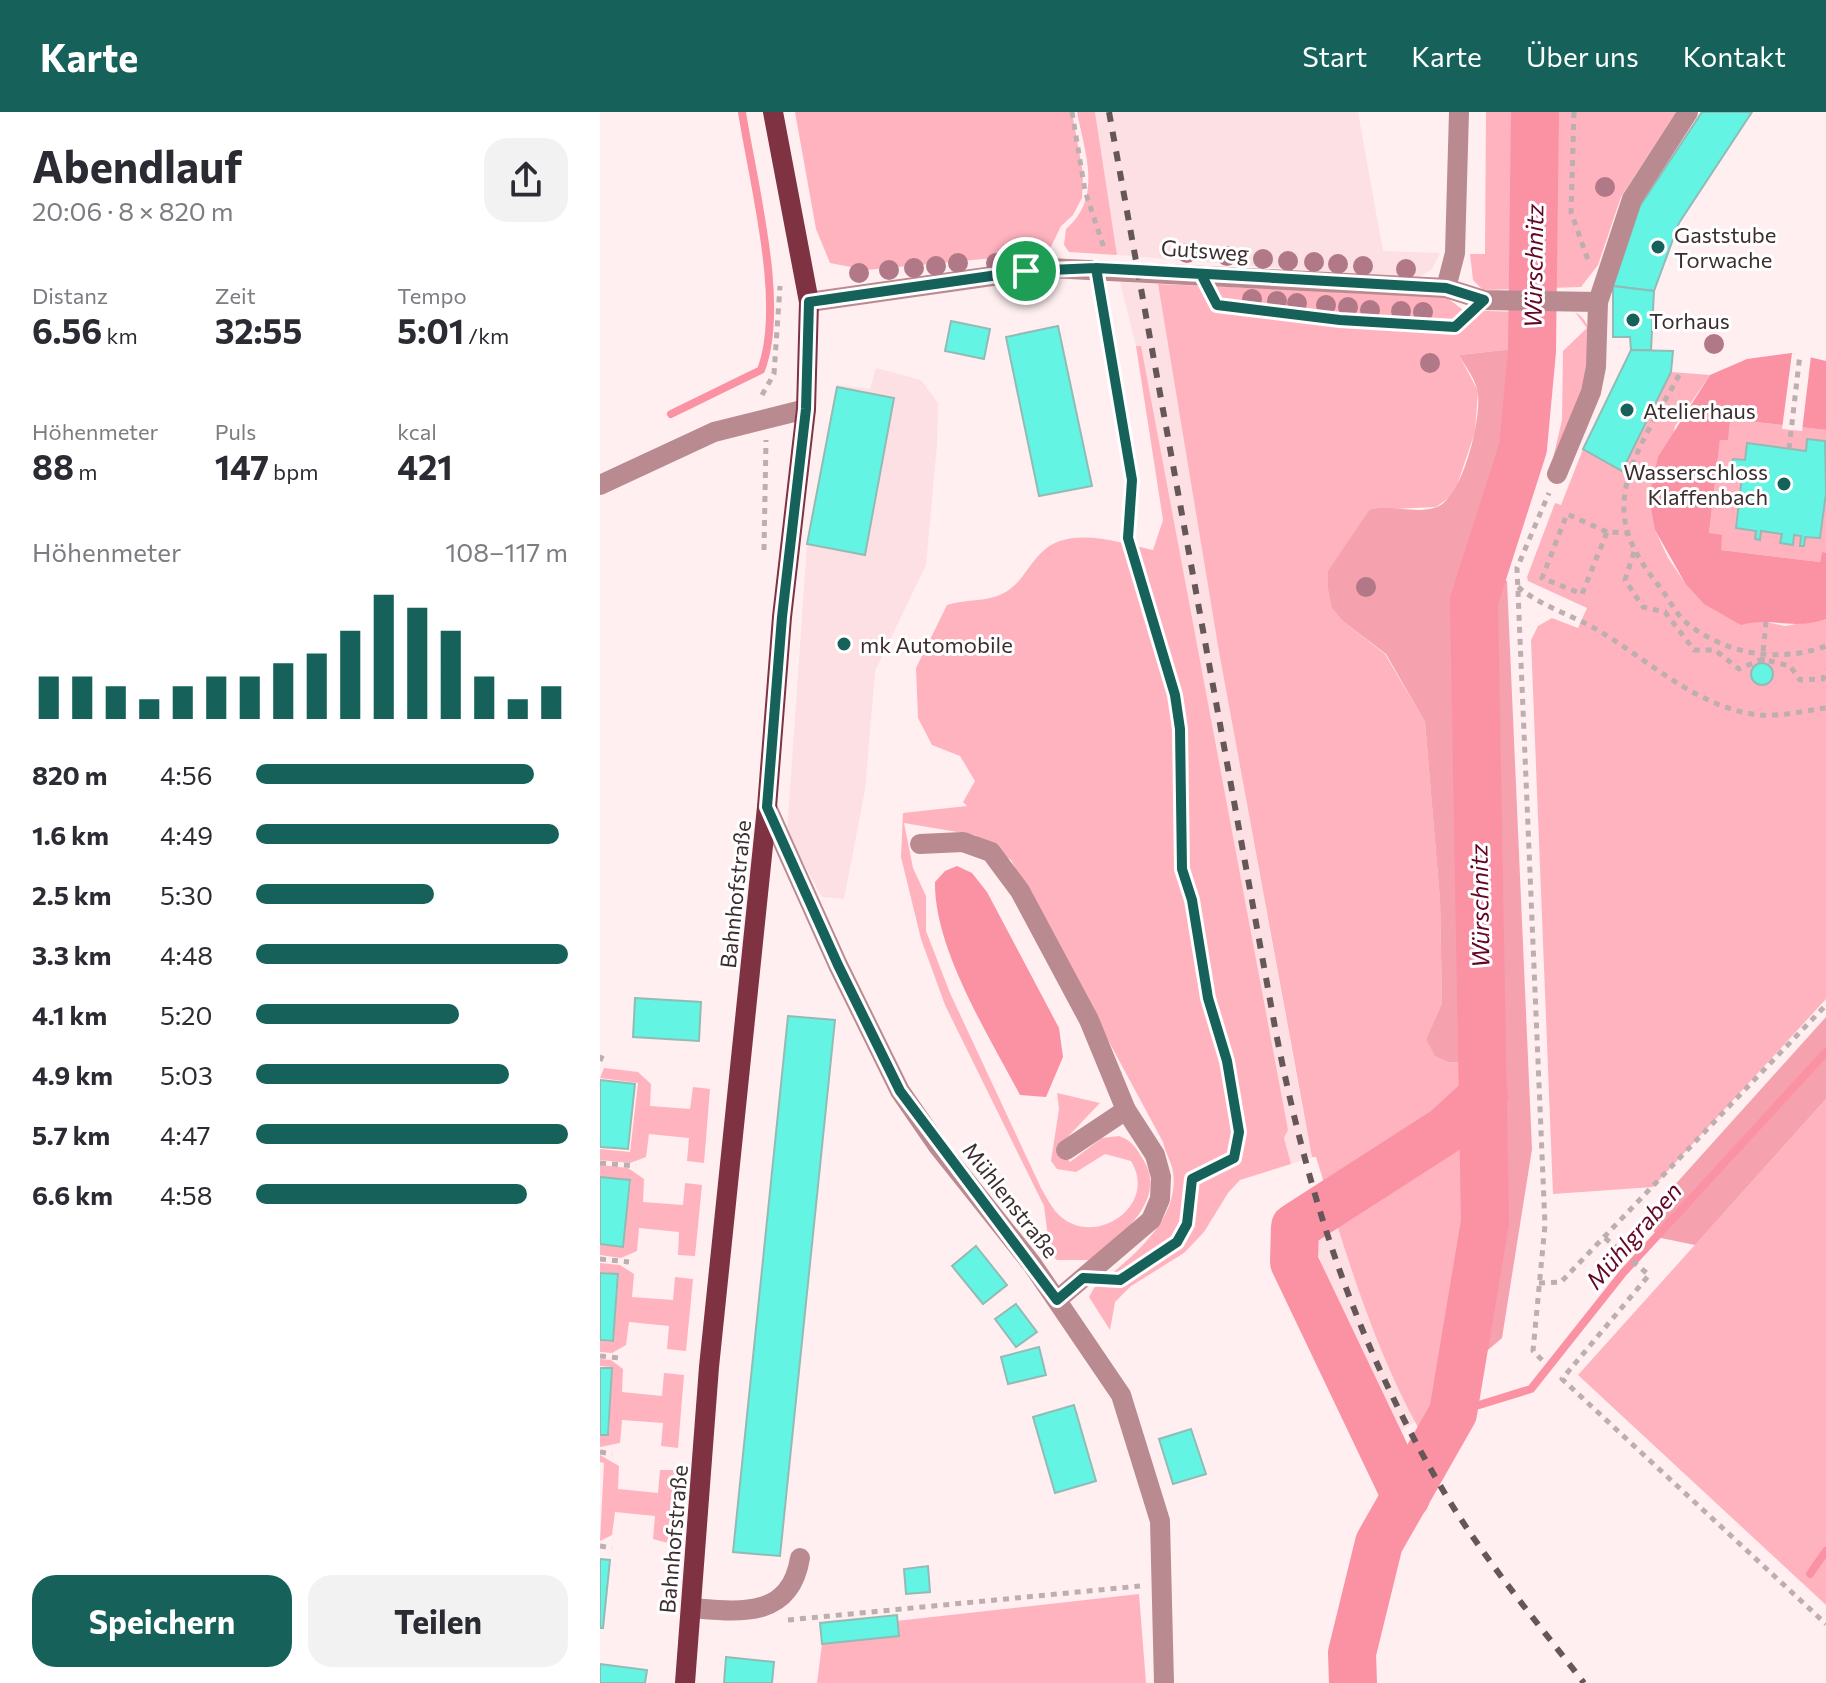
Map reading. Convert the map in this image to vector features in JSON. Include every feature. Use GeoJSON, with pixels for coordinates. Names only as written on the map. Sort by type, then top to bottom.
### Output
{"type":"FeatureCollection","features":[{"type":"Feature","properties":{"kind":"main road","name":"Bahnhofstraße"},"geometry":{"type":"LineString","coordinates":[[685,1683],[709,1367],[767,807],[782,617],[806,409],[809,302],[773,112]]}},
{"type":"Feature","properties":{"kind":"street"},"geometry":{"type":"LineString","coordinates":[[1446,288],[1455,253],[1459,112]]}},
{"type":"Feature","properties":{"kind":"street"},"geometry":{"type":"LineString","coordinates":[[1557,474],[1591,392],[1596,367],[1600,293],[1632,199],[1688,112]]}},
{"type":"Feature","properties":{"kind":"street","name":"Gutsweg"},"geometry":{"type":"LineString","coordinates":[[809,302],[1049,268],[1102,268],[1446,288],[1484,300],[1574,301],[1600,293]]}},
{"type":"Feature","properties":{"kind":"street"},"geometry":{"type":"LineString","coordinates":[[600,485],[714,432],[806,409]]}},
{"type":"Feature","properties":{"kind":"street","name":"Mühlenstraße"},"geometry":{"type":"LineString","coordinates":[[767,807],[838,965],[900,1091],[1057,1300],[1121,1395],[1160,1521],[1164,1683]]}},
{"type":"Feature","properties":{"kind":"street"},"geometry":{"type":"LineString","coordinates":[[920,844],[963,842],[991,852],[1020,891],[1089,1020],[1126,1110],[1155,1155],[1161,1177],[1160,1199],[1151,1220],[1057,1300]]}},
{"type":"Feature","properties":{"kind":"street"},"geometry":{"type":"LineString","coordinates":[[1066,1150],[1126,1110]]}},
{"type":"Feature","properties":{"kind":"street"},"geometry":{"type":"LineString","coordinates":[[691,1608],[725,1611],[769,1606],[790,1589],[797,1576],[800,1558]]}},
{"type":"Feature","properties":{"kind":"path"},"geometry":{"type":"LineString","coordinates":[[1072,112],[1102,268],[1106,341],[1132,480],[1128,538],[1175,695],[1180,739],[1182,869],[1192,900],[1208,998],[1227,1061],[1239,1132],[1234,1158],[1192,1179],[1187,1224],[1177,1242],[1120,1280],[1083,1278]]}},
{"type":"Feature","properties":{"kind":"path"},"geometry":{"type":"LineString","coordinates":[[1574,112],[1571,212],[1600,293]]}},
{"type":"Feature","properties":{"kind":"path"},"geometry":{"type":"LineString","coordinates":[[1201,274],[1217,305],[1340,320],[1455,327],[1484,300]]}},
{"type":"Feature","properties":{"kind":"path"},"geometry":{"type":"LineString","coordinates":[[759,397],[767,392],[774,374],[780,279]]}},
{"type":"Feature","properties":{"kind":"path"},"geometry":{"type":"LineString","coordinates":[[1789,449],[1800,354]]}},
{"type":"Feature","properties":{"kind":"path"},"geometry":{"type":"LineString","coordinates":[[1679,375],[1638,454],[1625,491],[1628,533],[1635,551],[1686,623],[1736,651],[1790,666],[1800,680],[1823,679],[1826,669]]}},
{"type":"Feature","properties":{"kind":"path"},"geometry":{"type":"LineString","coordinates":[[1542,1360],[1533,1351],[1545,1225],[1517,568],[1557,474]]}},
{"type":"Feature","properties":{"kind":"path"},"geometry":{"type":"LineString","coordinates":[[1607,532],[1582,594],[1542,578],[1567,514],[1607,532],[1628,533]]}},
{"type":"Feature","properties":{"kind":"path"},"geometry":{"type":"LineString","coordinates":[[1635,551],[1625,580],[1643,607],[1665,612],[1694,650],[1715,650],[1739,669],[1762,659],[1826,646]]}},
{"type":"Feature","properties":{"kind":"path"},"geometry":{"type":"LineString","coordinates":[[1517,586],[1534,600],[1595,628],[1685,687],[1733,710],[1755,715],[1826,708]]}},
{"type":"Feature","properties":{"kind":"path"},"geometry":{"type":"LineString","coordinates":[[1762,659],[1766,622]]}},
{"type":"Feature","properties":{"kind":"path"},"geometry":{"type":"LineString","coordinates":[[1539,1283],[1561,1282],[1826,1005]]}},
{"type":"Feature","properties":{"kind":"path"},"geometry":{"type":"LineString","coordinates":[[600,1061],[604,1051]]}},
{"type":"Feature","properties":{"kind":"path"},"geometry":{"type":"LineString","coordinates":[[600,1163],[636,1166]]}},
{"type":"Feature","properties":{"kind":"path"},"geometry":{"type":"LineString","coordinates":[[1605,1238],[1649,1275],[1562,1379],[1826,1624]]}},
{"type":"Feature","properties":{"kind":"path"},"geometry":{"type":"LineString","coordinates":[[600,1259],[629,1262]]}},
{"type":"Feature","properties":{"kind":"path"},"geometry":{"type":"LineString","coordinates":[[600,1356],[619,1358]]}},
{"type":"Feature","properties":{"kind":"path"},"geometry":{"type":"LineString","coordinates":[[600,1452],[612,1454]]}},
{"type":"Feature","properties":{"kind":"path"},"geometry":{"type":"LineString","coordinates":[[600,1546],[612,1548]]}},
{"type":"Feature","properties":{"kind":"path"},"geometry":{"type":"LineString","coordinates":[[778,1621],[1116,1591]]}},
{"type":"Feature","properties":{"kind":"shaded area"},"geometry":{"type":"Polygon","coordinates":[[[795,112],[1072,112],[1083,173],[1082,198],[1073,215],[1061,226],[1048,253],[866,270],[830,263],[816,229],[795,112]]]}},
{"type":"Feature","properties":{"kind":"shaded area"},"geometry":{"type":"Polygon","coordinates":[[[1077,112],[1095,112],[1117,255],[1069,252],[1064,245],[1066,229],[1077,217],[1088,189],[1087,159],[1077,112]]]}},
{"type":"Feature","properties":{"kind":"shaded area"},"geometry":{"type":"Polygon","coordinates":[[[1095,112],[1358,112],[1383,251],[1440,253],[1432,269],[1416,279],[1117,255],[1095,112]]]}},
{"type":"Feature","properties":{"kind":"shaded area"},"geometry":{"type":"Polygon","coordinates":[[[1486,112],[1676,112],[1621,197],[1598,265],[1581,287],[1483,290],[1473,280],[1470,254],[1485,254],[1486,112]]]}},
{"type":"Feature","properties":{"kind":"shaded area"},"geometry":{"type":"Polygon","coordinates":[[[1120,282],[1158,284],[1219,652],[1300,1095],[1312,1156],[1316,1156],[1291,1164],[1284,1138],[1288,1130],[1140,346],[1136,346],[1120,282]]]}},
{"type":"Feature","properties":{"kind":"shaded area"},"geometry":{"type":"Polygon","coordinates":[[[1158,284],[1445,296],[1463,310],[1517,312],[1513,349],[1459,355],[1478,391],[1475,432],[1454,494],[1436,507],[1369,510],[1328,572],[1344,622],[1385,654],[1425,722],[1440,900],[1442,1003],[1426,1039],[1449,1062],[1475,1063],[1474,1222],[1445,1358],[1438,1375],[1439,1404],[1420,1431],[1374,1331],[1316,1157],[1312,1157],[1219,652],[1158,284]]]}},
{"type":"Feature","properties":{"kind":"shaded area"},"geometry":{"type":"Polygon","coordinates":[[[1575,312],[1587,324],[1591,342],[1590,363],[1576,410],[1551,467],[1562,420],[1563,351],[1587,328],[1575,312]]]}},
{"type":"Feature","properties":{"kind":"shaded area"},"geometry":{"type":"Polygon","coordinates":[[[1136,346],[1141,346],[1288,1130],[1284,1138],[1291,1164],[1240,1180],[1228,1193],[1204,1232],[1184,1253],[1131,1286],[1115,1302],[1110,1330],[1089,1297],[1094,1288],[1149,1238],[1168,1207],[1173,1190],[1173,1172],[1163,1142],[1011,860],[975,835],[904,823],[913,868],[926,896],[926,931],[950,993],[1053,1208],[1072,1224],[1088,1227],[1104,1225],[1118,1218],[1129,1207],[1136,1193],[1137,1178],[1131,1161],[1105,1154],[1076,1172],[1057,1169],[1051,1161],[1059,1109],[1057,1093],[1100,1103],[1059,1146],[1070,1162],[1102,1138],[1119,1136],[1137,1149],[1150,1176],[1150,1190],[1145,1204],[1113,1241],[1089,1260],[1057,1260],[1050,1253],[1044,1206],[945,1005],[921,939],[901,857],[903,813],[967,806],[963,802],[975,781],[960,756],[932,745],[918,718],[916,668],[947,605],[989,598],[1008,591],[1040,554],[1065,540],[1094,538],[1153,550],[1163,520],[1136,346]]]}},
{"type":"Feature","properties":{"kind":"shaded area"},"geometry":{"type":"Polygon","coordinates":[[[1513,349],[1504,438],[1464,602],[1460,688],[1475,1063],[1449,1062],[1435,1056],[1426,1039],[1442,1003],[1440,900],[1425,722],[1386,654],[1344,622],[1332,608],[1328,571],[1369,510],[1429,509],[1446,500],[1462,474],[1477,421],[1478,394],[1459,355],[1513,349]]]}},
{"type":"Feature","properties":{"kind":"shaded area"},"geometry":{"type":"Polygon","coordinates":[[[1792,353],[1826,361],[1826,430],[1730,419],[1728,440],[1720,440],[1709,533],[1722,535],[1721,550],[1820,562],[1822,552],[1826,553],[1826,619],[1803,624],[1763,622],[1741,625],[1704,604],[1685,583],[1655,530],[1649,497],[1658,457],[1710,375],[1747,359],[1792,353]]]}},
{"type":"Feature","properties":{"kind":"shaded area","name":"mk Automobile"},"geometry":{"type":"Polygon","coordinates":[[[876,368],[921,380],[938,403],[937,445],[926,565],[875,671],[865,790],[844,899],[822,897],[787,833],[807,544],[837,385],[870,389],[876,368]]]}},
{"type":"Feature","properties":{"kind":"shaded area"},"geometry":{"type":"Polygon","coordinates":[[[1671,372],[1710,375],[1675,426],[1655,530],[1668,558],[1685,583],[1757,620],[1785,626],[1826,619],[1826,999],[1653,1187],[1553,1194],[1531,640],[1538,626],[1552,618],[1578,628],[1587,608],[1528,581],[1527,577],[1555,503],[1561,505],[1583,449],[1622,471],[1671,372]]]}},
{"type":"Feature","properties":{"kind":"shaded area"},"geometry":{"type":"Polygon","coordinates":[[[1730,419],[1826,430],[1826,553],[1822,553],[1820,562],[1721,550],[1709,533],[1720,439],[1730,419]]]}},
{"type":"Feature","properties":{"kind":"shaded area"},"geometry":{"type":"Polygon","coordinates":[[[1491,576],[1507,581],[1532,1149],[1502,1338],[1474,1362],[1490,1240],[1494,1176],[1495,1032],[1480,671],[1484,605],[1491,576]]]}},
{"type":"Feature","properties":{"kind":"shaded area"},"geometry":{"type":"Polygon","coordinates":[[[957,866],[972,873],[987,892],[1059,1028],[1063,1057],[1046,1097],[1020,1095],[953,963],[937,908],[935,882],[945,871],[957,866]]]}},
{"type":"Feature","properties":{"kind":"shaded area"},"geometry":{"type":"Polygon","coordinates":[[[1826,1017],[1826,1099],[1695,1245],[1661,1238],[1650,1228],[1663,1198],[1826,1017]]]}},
{"type":"Feature","properties":{"kind":"shaded area"},"geometry":{"type":"Polygon","coordinates":[[[604,1068],[638,1072],[651,1084],[650,1106],[690,1109],[693,1087],[710,1089],[704,1163],[687,1161],[689,1138],[649,1134],[646,1157],[630,1163],[600,1160],[600,1149],[630,1152],[638,1083],[600,1078],[604,1068]]]}},
{"type":"Feature","properties":{"kind":"shaded area"},"geometry":{"type":"Polygon","coordinates":[[[1826,1099],[1826,1605],[1578,1375],[1826,1099]]]}},
{"type":"Feature","properties":{"kind":"shaded area"},"geometry":{"type":"Polygon","coordinates":[[[600,1165],[628,1168],[644,1179],[643,1202],[683,1205],[685,1183],[702,1185],[695,1256],[678,1255],[679,1232],[639,1228],[637,1251],[621,1258],[600,1255],[600,1245],[623,1247],[631,1181],[600,1177],[600,1165]]]}},
{"type":"Feature","properties":{"kind":"shaded area"},"geometry":{"type":"Polygon","coordinates":[[[1337,1223],[1369,1320],[1415,1422],[1399,1432],[1384,1413],[1347,1331],[1310,1232],[1337,1223]]]}},
{"type":"Feature","properties":{"kind":"shaded area"},"geometry":{"type":"Polygon","coordinates":[[[600,1263],[620,1265],[634,1274],[632,1297],[673,1300],[675,1277],[693,1279],[686,1351],[667,1349],[669,1326],[629,1322],[626,1345],[612,1353],[600,1352],[600,1341],[613,1342],[619,1274],[600,1272],[600,1263]]]}},
{"type":"Feature","properties":{"kind":"shaded area"},"geometry":{"type":"Polygon","coordinates":[[[600,1359],[611,1360],[623,1369],[622,1392],[662,1396],[664,1373],[684,1375],[678,1448],[661,1446],[663,1423],[622,1420],[620,1443],[600,1447],[600,1436],[609,1436],[612,1367],[600,1366],[600,1359]]]}},
{"type":"Feature","properties":{"kind":"shaded area"},"geometry":{"type":"Polygon","coordinates":[[[600,1455],[619,1466],[618,1489],[658,1493],[660,1470],[674,1470],[668,1543],[653,1539],[655,1516],[615,1512],[612,1535],[600,1541],[604,1463],[600,1462],[600,1455]]]}},
{"type":"Feature","properties":{"kind":"shaded area"},"geometry":{"type":"Polygon","coordinates":[[[1139,1594],[1146,1683],[817,1683],[824,1629],[1139,1594]]]}},
{"type":"Feature","properties":{"kind":"pier"},"geometry":{"type":"Polygon","coordinates":[[[1792,353],[1811,356],[1802,431],[1782,429],[1792,353]]]}},
{"type":"Feature","properties":{"kind":"building"},"geometry":{"type":"Polygon","coordinates":[[[1702,112],[1752,112],[1679,223],[1654,291],[1613,286],[1640,206],[1702,112]]]}},
{"type":"Feature","properties":{"kind":"building","name":"Torhaus"},"geometry":{"type":"Polygon","coordinates":[[[1613,286],[1654,291],[1651,350],[1631,350],[1630,337],[1613,337],[1613,286]]]}},
{"type":"Feature","properties":{"kind":"building"},"geometry":{"type":"Polygon","coordinates":[[[951,321],[990,329],[984,359],[945,351],[951,321]]]}},
{"type":"Feature","properties":{"kind":"building"},"geometry":{"type":"Polygon","coordinates":[[[1058,326],[1092,486],[1039,496],[1006,337],[1058,326]]]}},
{"type":"Feature","properties":{"kind":"building","name":"Atelierhaus"},"geometry":{"type":"Polygon","coordinates":[[[1631,350],[1673,351],[1671,372],[1622,471],[1583,449],[1631,350]]]}},
{"type":"Feature","properties":{"kind":"building"},"geometry":{"type":"Polygon","coordinates":[[[837,387],[894,398],[865,555],[807,544],[837,387]]]}},
{"type":"Feature","properties":{"kind":"building","name":"Wasserschloss Klaffenbach"},"geometry":{"type":"Polygon","coordinates":[[[1807,439],[1825,441],[1826,493],[1820,538],[1805,537],[1804,546],[1800,546],[1801,536],[1794,535],[1793,545],[1780,543],[1782,534],[1761,531],[1760,540],[1755,539],[1756,531],[1736,528],[1742,476],[1731,474],[1733,459],[1745,460],[1747,443],[1806,451],[1807,439]]]}},
{"type":"Feature","properties":{"kind":"building"},"geometry":{"type":"Polygon","coordinates":[[[1762,663],[1770,666],[1773,674],[1770,682],[1762,685],[1754,682],[1751,674],[1754,666],[1762,663]]]}},
{"type":"Feature","properties":{"kind":"building"},"geometry":{"type":"Polygon","coordinates":[[[635,998],[701,1002],[699,1041],[633,1037],[635,998]]]}},
{"type":"Feature","properties":{"kind":"building"},"geometry":{"type":"Polygon","coordinates":[[[788,1016],[835,1020],[780,1556],[733,1552],[788,1016]]]}},
{"type":"Feature","properties":{"kind":"building"},"geometry":{"type":"Polygon","coordinates":[[[600,1080],[635,1084],[628,1149],[600,1147],[600,1080]]]}},
{"type":"Feature","properties":{"kind":"building"},"geometry":{"type":"Polygon","coordinates":[[[600,1177],[630,1180],[623,1247],[600,1244],[600,1177]]]}},
{"type":"Feature","properties":{"kind":"building"},"geometry":{"type":"Polygon","coordinates":[[[976,1246],[1007,1285],[983,1304],[952,1266],[976,1246]]]}},
{"type":"Feature","properties":{"kind":"building"},"geometry":{"type":"Polygon","coordinates":[[[600,1273],[618,1274],[613,1341],[600,1340],[600,1273]]]}},
{"type":"Feature","properties":{"kind":"building"},"geometry":{"type":"Polygon","coordinates":[[[1016,1304],[1037,1332],[1016,1347],[995,1319],[1016,1304]]]}},
{"type":"Feature","properties":{"kind":"building"},"geometry":{"type":"Polygon","coordinates":[[[1039,1347],[1046,1375],[1008,1384],[1001,1357],[1039,1347]]]}},
{"type":"Feature","properties":{"kind":"building"},"geometry":{"type":"Polygon","coordinates":[[[600,1368],[612,1368],[608,1435],[600,1435],[600,1368]]]}},
{"type":"Feature","properties":{"kind":"building"},"geometry":{"type":"Polygon","coordinates":[[[1074,1405],[1096,1481],[1055,1493],[1033,1417],[1074,1405]]]}},
{"type":"Feature","properties":{"kind":"building"},"geometry":{"type":"Polygon","coordinates":[[[1191,1429],[1206,1474],[1173,1484],[1159,1439],[1191,1429]]]}},
{"type":"Feature","properties":{"kind":"building"},"geometry":{"type":"Polygon","coordinates":[[[600,1559],[610,1560],[603,1628],[600,1628],[600,1559]]]}},
{"type":"Feature","properties":{"kind":"building"},"geometry":{"type":"Polygon","coordinates":[[[928,1566],[930,1592],[906,1594],[904,1569],[928,1566]]]}},
{"type":"Feature","properties":{"kind":"building"},"geometry":{"type":"Polygon","coordinates":[[[897,1615],[899,1636],[822,1644],[820,1623],[897,1615]]]}},
{"type":"Feature","properties":{"kind":"building"},"geometry":{"type":"Polygon","coordinates":[[[726,1657],[774,1662],[772,1683],[724,1683],[726,1657]]]}},
{"type":"Feature","properties":{"kind":"building"},"geometry":{"type":"Polygon","coordinates":[[[600,1664],[647,1670],[645,1683],[600,1683],[600,1664]]]}},
{"type":"Feature","properties":{"kind":"waterway"},"geometry":{"type":"LineString","coordinates":[[671,414],[761,370],[768,343],[770,312],[765,243],[742,112]]}},
{"type":"Feature","properties":{"kind":"waterway","name":"Würschnitz"},"geometry":{"type":"LineString","coordinates":[[1353,1683],[1352,1653],[1379,1543],[1453,1413],[1485,1222],[1474,601],[1523,448],[1532,351],[1535,112]]}},
{"type":"Feature","properties":{"kind":"waterway","name":"Mühlgraben"},"geometry":{"type":"LineString","coordinates":[[1453,1413],[1531,1389],[1623,1273],[1826,1052]]}},
{"type":"Feature","properties":{"kind":"waterway"},"geometry":{"type":"LineString","coordinates":[[1406,1497],[1294,1262],[1295,1227],[1446,1130],[1484,1095]]}},
{"type":"Feature","properties":{"kind":"waterway"},"geometry":{"type":"LineString","coordinates":[[1810,1574],[1826,1551]]}},
{"type":"Feature","properties":{"kind":"railway"},"geometry":{"type":"LineString","coordinates":[[1109,112],[1276,1033],[1304,1157],[1321,1215],[1362,1329],[1415,1441],[1479,1545],[1584,1683]]}},
{"type":"Feature","properties":{"kind":"place","name":"Gaststube Torwache"},"geometry":{"type":"Point","coordinates":[1658,247]}},
{"type":"Feature","properties":{"kind":"place","name":"Torhaus"},"geometry":{"type":"Point","coordinates":[1633,320]}},
{"type":"Feature","properties":{"kind":"place","name":"Atelierhaus"},"geometry":{"type":"Point","coordinates":[1627,410]}},
{"type":"Feature","properties":{"kind":"place","name":"Wasserschloss Klaffenbach"},"geometry":{"type":"Point","coordinates":[1784,484]}},
{"type":"Feature","properties":{"kind":"place","name":"mk Automobile"},"geometry":{"type":"Point","coordinates":[844,644]}},
{"type":"Feature","properties":{"kind":"route"},"geometry":{"type":"LineString","coordinates":[[1026,271],[809,302],[806,409],[782,617],[767,807],[838,965],[900,1091],[938,1146],[1057,1300],[1083,1278],[1120,1280],[1177,1242],[1187,1224],[1192,1179],[1234,1158],[1239,1132],[1227,1061],[1208,998],[1192,900],[1182,869],[1180,729],[1175,695],[1128,538],[1132,480],[1126,435],[1108,355],[1096,268],[1138,270],[1446,288],[1484,300],[1455,327],[1340,320],[1217,305],[1201,274],[1096,268],[1026,271]]}}]}
